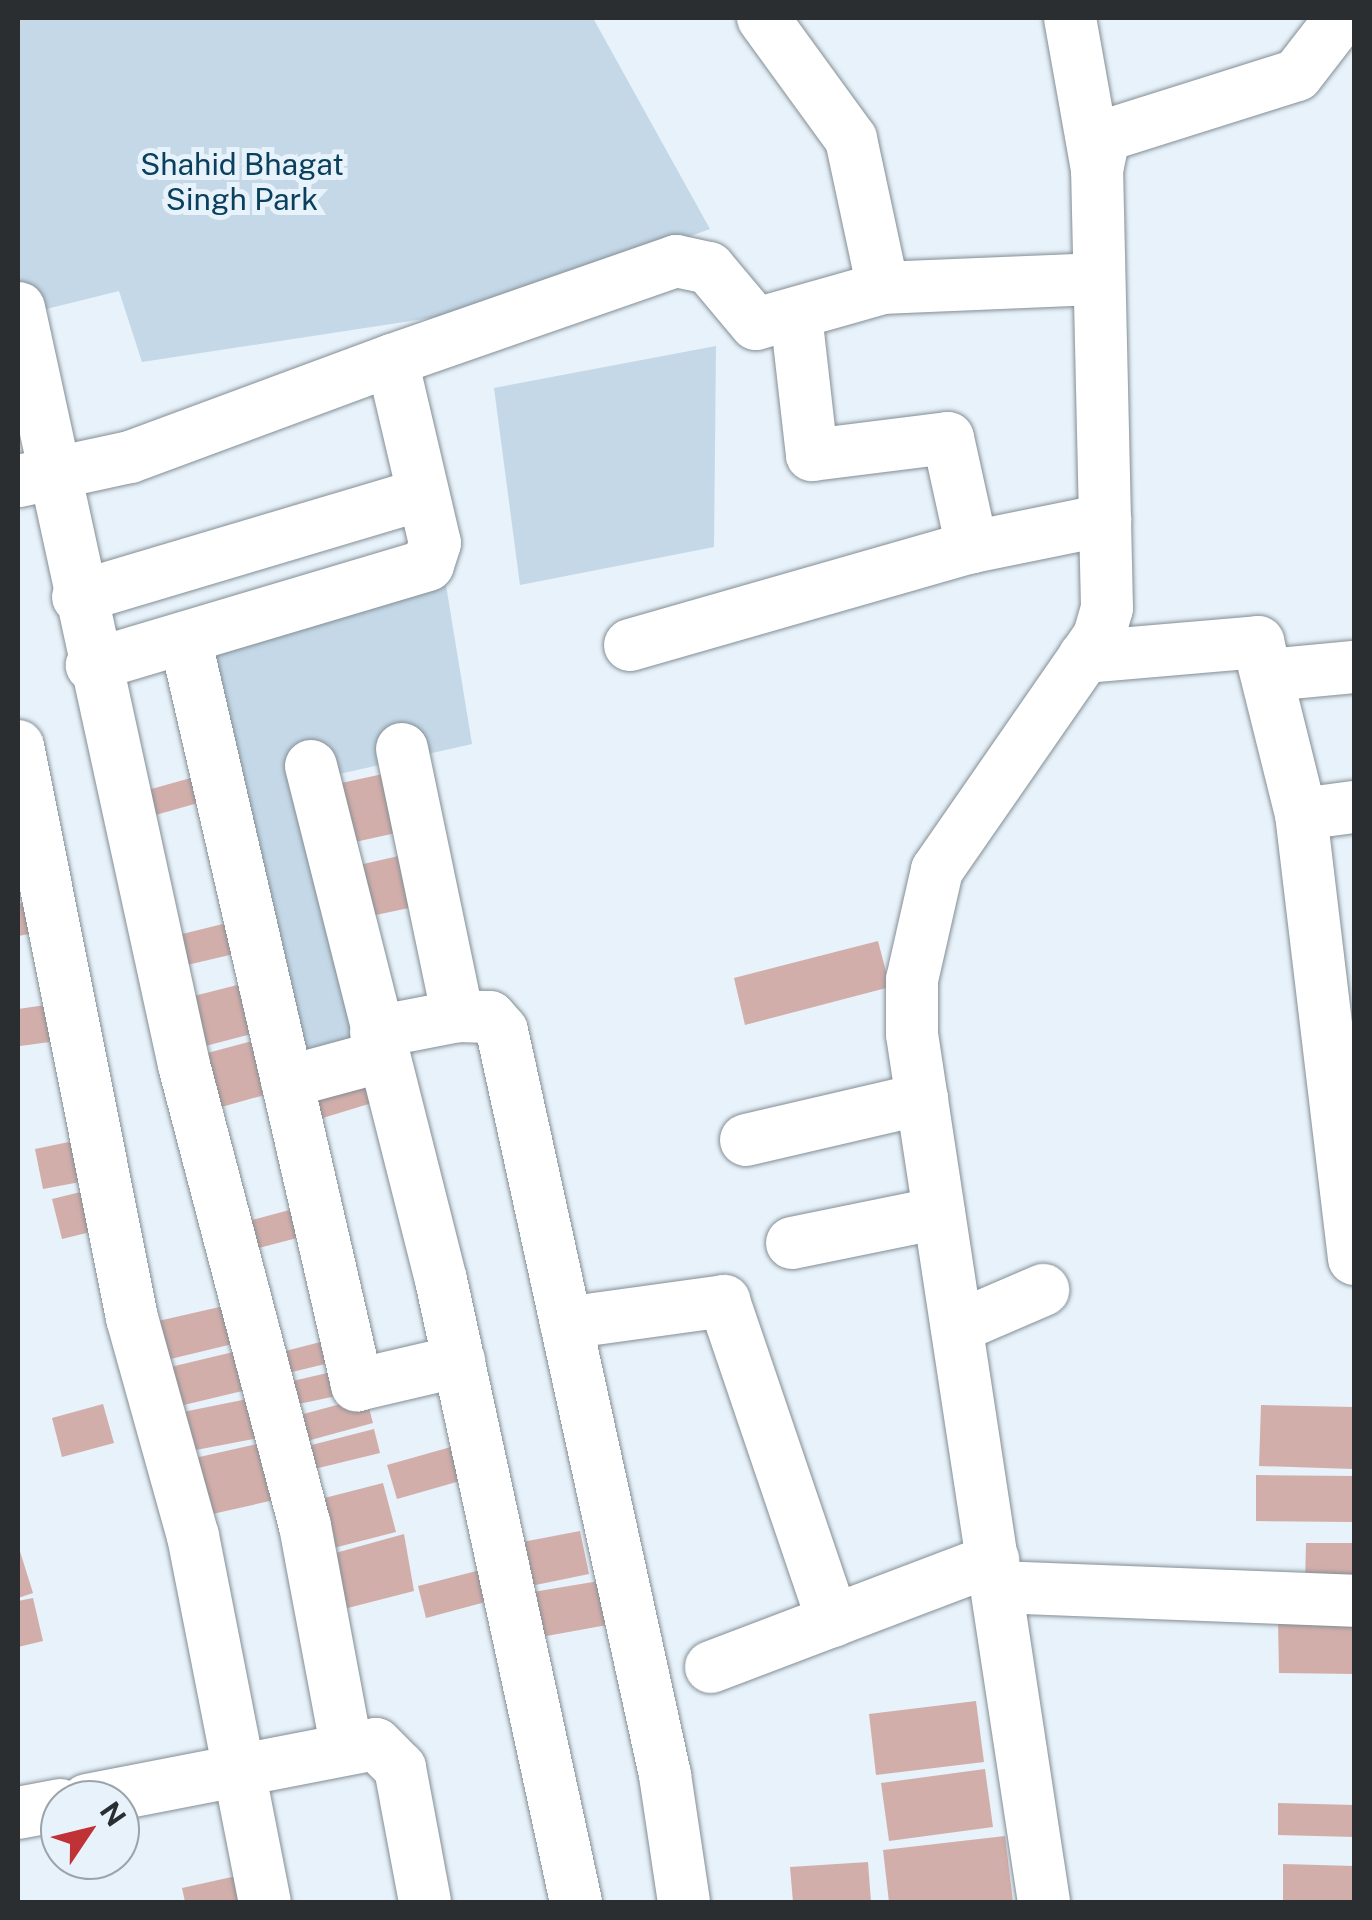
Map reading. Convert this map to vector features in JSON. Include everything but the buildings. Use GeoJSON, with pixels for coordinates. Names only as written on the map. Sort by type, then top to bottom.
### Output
{"type":"FeatureCollection","features":[{"type":"Feature","properties":{"kind":"street"},"geometry":{"type":"LineString","coordinates":[[763,18],[850,139],[883,288]]}},
{"type":"Feature","properties":{"kind":"street"},"geometry":{"type":"LineString","coordinates":[[1044,1902],[922,1099],[912,980],[937,870],[1084,657],[1106,608],[1096,170],[1070,18]]}},
{"type":"Feature","properties":{"kind":"street"},"geometry":{"type":"LineString","coordinates":[[1096,170],[1104,136],[1122,127],[1296,75],[1341,18]]}},
{"type":"Feature","properties":{"kind":"street"},"geometry":{"type":"LineString","coordinates":[[35,478],[130,457],[676,261],[710,268],[747,320],[796,315],[883,288],[1099,279]]}},
{"type":"Feature","properties":{"kind":"street"},"geometry":{"type":"LineString","coordinates":[[19,308],[35,478],[78,598],[305,1526],[346,1746]]}},
{"type":"Feature","properties":{"kind":"street"},"geometry":{"type":"LineString","coordinates":[[796,315],[812,455],[948,438],[972,547]]}},
{"type":"Feature","properties":{"kind":"street"},"geometry":{"type":"LineString","coordinates":[[92,666],[428,565],[436,557],[392,360]]}},
{"type":"Feature","properties":{"kind":"street"},"geometry":{"type":"LineString","coordinates":[[78,598],[423,494]]}},
{"type":"Feature","properties":{"kind":"street"},"geometry":{"type":"LineString","coordinates":[[630,645],[972,547],[1105,520]]}},
{"type":"Feature","properties":{"kind":"street"},"geometry":{"type":"LineString","coordinates":[[185,638],[357,1385],[459,1362]]}},
{"type":"Feature","properties":{"kind":"street"},"geometry":{"type":"LineString","coordinates":[[1084,657],[1245,638],[1258,642],[1301,814],[1341,1068],[1354,1260]]}},
{"type":"Feature","properties":{"kind":"street"},"geometry":{"type":"LineString","coordinates":[[1269,675],[1354,668]]}},
{"type":"Feature","properties":{"kind":"street"},"geometry":{"type":"LineString","coordinates":[[18,746],[132,1318],[193,1536],[265,1902]]}},
{"type":"Feature","properties":{"kind":"street"},"geometry":{"type":"LineString","coordinates":[[402,750],[458,1016]]}},
{"type":"Feature","properties":{"kind":"street"},"geometry":{"type":"LineString","coordinates":[[310,766],[459,1362],[576,1902]]}},
{"type":"Feature","properties":{"kind":"street"},"geometry":{"type":"LineString","coordinates":[[1301,814],[1354,807]]}},
{"type":"Feature","properties":{"kind":"street"},"geometry":{"type":"LineString","coordinates":[[287,1082],[458,1016],[490,1017],[502,1031],[684,1902]]}},
{"type":"Feature","properties":{"kind":"street"},"geometry":{"type":"LineString","coordinates":[[746,1140],[922,1099]]}},
{"type":"Feature","properties":{"kind":"street"},"geometry":{"type":"LineString","coordinates":[[792,1243],[940,1213]]}},
{"type":"Feature","properties":{"kind":"street"},"geometry":{"type":"LineString","coordinates":[[957,1327],[1020,1308],[1043,1290]]}},
{"type":"Feature","properties":{"kind":"street"},"geometry":{"type":"LineString","coordinates":[[566,1324],[724,1300],[832,1621]]}},
{"type":"Feature","properties":{"kind":"street"},"geometry":{"type":"LineString","coordinates":[[711,1667],[832,1621],[995,1574],[1354,1600]]}},
{"type":"Feature","properties":{"kind":"street"},"geometry":{"type":"LineString","coordinates":[[140,1790],[346,1746],[391,1750],[425,1902]]}},
{"type":"Feature","properties":{"kind":"green space","name":"Shahid Bhagat Singh Park"},"geometry":{"type":"Polygon","coordinates":[[[18,18],[593,18],[710,229],[489,309],[142,362],[119,291],[18,316],[18,18]]]}},
{"type":"Feature","properties":{"kind":"green space"},"geometry":{"type":"Polygon","coordinates":[[[716,346],[714,547],[520,585],[494,388],[716,346]]]}},
{"type":"Feature","properties":{"kind":"green space"},"geometry":{"type":"Polygon","coordinates":[[[444,573],[472,744],[304,782],[376,1050],[289,1076],[203,636],[444,573]]]}}]}
